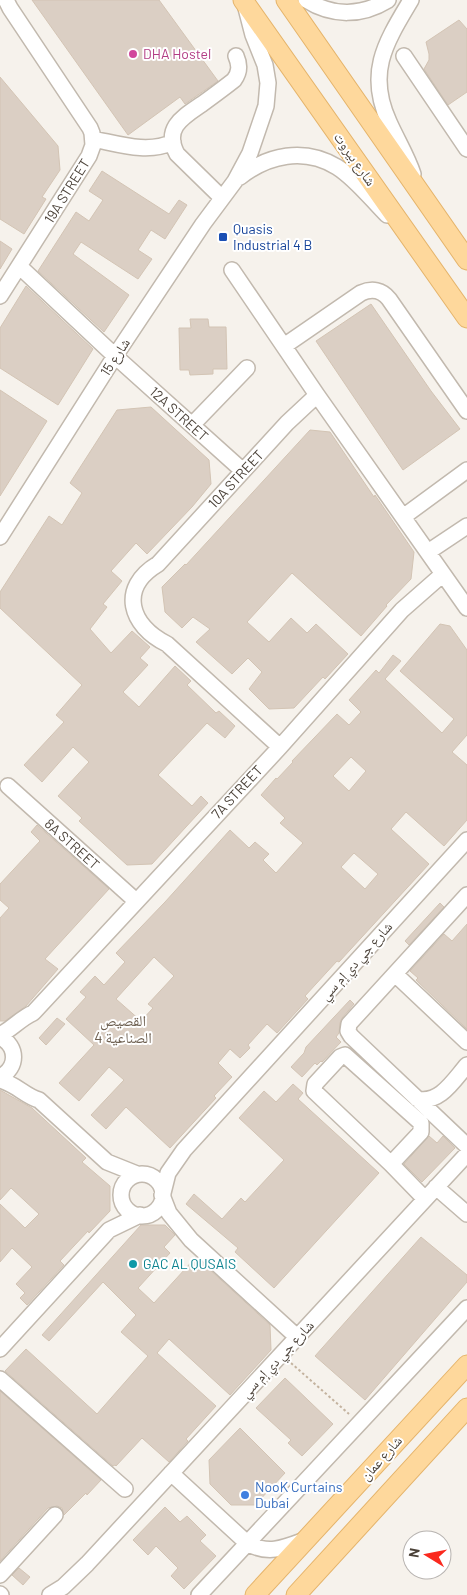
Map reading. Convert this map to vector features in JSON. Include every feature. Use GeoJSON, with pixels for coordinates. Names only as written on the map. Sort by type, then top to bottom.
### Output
{"type":"FeatureCollection","features":[{"type":"Feature","properties":{"kind":"main road"},"geometry":{"type":"LineString","coordinates":[[286,0],[467,260]]}},
{"type":"Feature","properties":{"kind":"main road","name":"شارع بيروت"},"geometry":{"type":"LineString","coordinates":[[244,1],[467,318]]}},
{"type":"Feature","properties":{"kind":"main road","name":"شارع عمان"},"geometry":{"type":"LineString","coordinates":[[255,1595],[467,1365]]}},
{"type":"Feature","properties":{"kind":"main road"},"geometry":{"type":"LineString","coordinates":[[296,1595],[467,1408]]}},
{"type":"Feature","properties":{"kind":"street"},"geometry":{"type":"LineString","coordinates":[[306,0],[327,10],[352,13],[365,11],[388,0]]}},
{"type":"Feature","properties":{"kind":"street"},"geometry":{"type":"LineString","coordinates":[[411,0],[385,47],[381,60],[379,86],[384,112],[405,154],[419,190]]}},
{"type":"Feature","properties":{"kind":"street","name":"شارع 15"},"geometry":{"type":"LineString","coordinates":[[0,537],[115,356],[235,181],[256,137],[268,94],[265,65],[244,1]]}},
{"type":"Feature","properties":{"kind":"street"},"geometry":{"type":"LineString","coordinates":[[5,3],[90,128],[93,139],[147,148],[160,147],[173,142]]}},
{"type":"Feature","properties":{"kind":"street"},"geometry":{"type":"LineString","coordinates":[[222,198],[180,158],[173,142],[174,130],[180,120],[234,80],[239,66],[236,56]]}},
{"type":"Feature","properties":{"kind":"street"},"geometry":{"type":"LineString","coordinates":[[404,56],[467,149]]}},
{"type":"Feature","properties":{"kind":"street","name":"19A STREET"},"geometry":{"type":"LineString","coordinates":[[0,296],[89,156],[93,139]]}},
{"type":"Feature","properties":{"kind":"street","name":"شارع 15"},"geometry":{"type":"LineString","coordinates":[[235,181],[255,166],[272,159],[293,155],[316,158],[327,162],[344,173],[414,242]]}},
{"type":"Feature","properties":{"kind":"street","name":"12A STREET"},"geometry":{"type":"LineString","coordinates":[[20,266],[115,356],[243,471]]}},
{"type":"Feature","properties":{"kind":"street"},"geometry":{"type":"LineString","coordinates":[[232,270],[317,395],[467,608]]}},
{"type":"Feature","properties":{"kind":"street"},"geometry":{"type":"LineString","coordinates":[[284,346],[361,293],[370,290],[378,291],[389,299],[467,411]]}},
{"type":"Feature","properties":{"kind":"street"},"geometry":{"type":"LineString","coordinates":[[192,425],[247,368]]}},
{"type":"Feature","properties":{"kind":"street","name":"10A STREET"},"geometry":{"type":"LineString","coordinates":[[280,746],[167,644],[149,621],[143,605],[145,587],[158,564],[287,423],[317,395]]}},
{"type":"Feature","properties":{"kind":"street"},"geometry":{"type":"LineString","coordinates":[[403,517],[467,470]]}},
{"type":"Feature","properties":{"kind":"street"},"geometry":{"type":"LineString","coordinates":[[428,552],[467,526]]}},
{"type":"Feature","properties":{"kind":"street","name":"7A STREET"},"geometry":{"type":"LineString","coordinates":[[33,1013],[280,746],[402,610],[443,574]]}},
{"type":"Feature","properties":{"kind":"street","name":"8A STREET"},"geometry":{"type":"LineString","coordinates":[[8,786],[136,901]]}},
{"type":"Feature","properties":{"kind":"street","name":"شارع جي دي إم سي"},"geometry":{"type":"LineString","coordinates":[[162,1194],[168,1173],[184,1150],[467,840]]}},
{"type":"Feature","properties":{"kind":"street"},"geometry":{"type":"LineString","coordinates":[[467,896],[350,1024],[348,1030],[351,1036],[467,1146]]}},
{"type":"Feature","properties":{"kind":"street"},"geometry":{"type":"LineString","coordinates":[[395,974],[467,1042]]}},
{"type":"Feature","properties":{"kind":"street"},"geometry":{"type":"LineString","coordinates":[[33,1013],[0,1036],[7,1041],[22,1079],[34,1092],[38,1100]]}},
{"type":"Feature","properties":{"kind":"street"},"geometry":{"type":"LineString","coordinates":[[33,1013],[17,1038],[9,1071],[0,1079],[13,1084],[30,1097],[38,1100],[107,1162],[122,1170],[155,1179],[162,1188],[159,1207],[150,1214],[142,1215],[109,1230]]}},
{"type":"Feature","properties":{"kind":"street"},"geometry":{"type":"LineString","coordinates":[[391,1164],[421,1132],[421,1123],[350,1058],[342,1055],[315,1084],[314,1091],[425,1199]]}},
{"type":"Feature","properties":{"kind":"street"},"geometry":{"type":"LineString","coordinates":[[417,1099],[428,1100],[438,1097],[467,1065]]}},
{"type":"Feature","properties":{"kind":"street","name":"شارع جي دي إم سي"},"geometry":{"type":"LineString","coordinates":[[142,1174],[160,1167],[174,1154],[184,1150]]}},
{"type":"Feature","properties":{"kind":"street","name":"شارع جي دي إم سي"},"geometry":{"type":"LineString","coordinates":[[50,1595],[63,1587],[87,1564],[467,1154]]}},
{"type":"Feature","properties":{"kind":"street"},"geometry":{"type":"LineString","coordinates":[[107,1162],[127,1210],[163,1221],[182,1236],[191,1240]]}},
{"type":"Feature","properties":{"kind":"street"},"geometry":{"type":"LineString","coordinates":[[0,1349],[109,1230],[116,1214],[122,1188],[128,1179],[142,1174]]}},
{"type":"Feature","properties":{"kind":"street"},"geometry":{"type":"LineString","coordinates":[[436,1187],[467,1214]]}},
{"type":"Feature","properties":{"kind":"street"},"geometry":{"type":"LineString","coordinates":[[162,1194],[169,1213],[191,1240],[297,1337]]}},
{"type":"Feature","properties":{"kind":"street"},"geometry":{"type":"LineString","coordinates":[[199,1595],[467,1308]]}},
{"type":"Feature","properties":{"kind":"street"},"geometry":{"type":"LineString","coordinates":[[0,1379],[125,1489]]}},
{"type":"Feature","properties":{"kind":"street"},"geometry":{"type":"LineString","coordinates":[[172,1473],[247,1543],[256,1548],[268,1551],[279,1550],[306,1540]]}},
{"type":"Feature","properties":{"kind":"street"},"geometry":{"type":"LineString","coordinates":[[0,1575],[55,1516]]}},
{"type":"Feature","properties":{"kind":"street","name":"شارع جي دي إم سي"},"geometry":{"type":"LineString","coordinates":[[64,1595],[79,1578],[87,1564]]}},
{"type":"Feature","properties":{"kind":"path"},"geometry":{"type":"LineString","coordinates":[[281,1355],[360,1424]]}},
{"type":"Feature","properties":{"kind":"building"},"geometry":{"type":"Polygon","coordinates":[[[32,0],[159,0],[218,81],[185,104],[180,97],[128,135],[32,0]]]}},
{"type":"Feature","properties":{"kind":"building"},"geometry":{"type":"Polygon","coordinates":[[[459,20],[467,29],[467,92],[448,105],[424,69],[429,60],[426,42],[459,20]]]}},
{"type":"Feature","properties":{"kind":"building"},"geometry":{"type":"Polygon","coordinates":[[[0,77],[58,146],[60,170],[42,197],[46,199],[24,234],[0,219],[0,77]]]}},
{"type":"Feature","properties":{"kind":"building"},"geometry":{"type":"Polygon","coordinates":[[[102,171],[169,214],[179,200],[187,205],[165,239],[151,230],[138,250],[152,259],[138,279],[81,242],[73,254],[129,295],[104,332],[38,271],[76,212],[89,221],[103,200],[89,191],[102,171]]]}},
{"type":"Feature","properties":{"kind":"building"},"geometry":{"type":"Polygon","coordinates":[[[0,241],[12,249],[0,269],[0,241]]]}},
{"type":"Feature","properties":{"kind":"building"},"geometry":{"type":"Polygon","coordinates":[[[26,286],[93,349],[58,405],[0,368],[0,328],[26,286]]]}},
{"type":"Feature","properties":{"kind":"building"},"geometry":{"type":"Polygon","coordinates":[[[371,304],[431,391],[460,429],[403,470],[316,341],[371,304]]]}},
{"type":"Feature","properties":{"kind":"building"},"geometry":{"type":"Polygon","coordinates":[[[190,319],[208,319],[209,327],[226,327],[227,369],[213,369],[213,374],[190,375],[189,370],[180,370],[179,328],[191,328],[190,319]]]}},
{"type":"Feature","properties":{"kind":"building"},"geometry":{"type":"Polygon","coordinates":[[[0,390],[47,421],[0,496],[0,390]]]}},
{"type":"Feature","properties":{"kind":"building"},"geometry":{"type":"Polygon","coordinates":[[[151,407],[209,460],[211,484],[147,554],[136,543],[111,571],[122,581],[103,604],[107,607],[90,629],[111,653],[132,631],[150,647],[140,658],[148,665],[123,692],[139,707],[175,666],[191,681],[187,685],[216,713],[219,711],[235,726],[225,738],[207,723],[158,775],[192,806],[201,796],[208,803],[152,864],[127,865],[79,821],[82,818],[58,796],[89,762],[73,747],[42,782],[24,765],[64,722],[56,715],[82,685],[0,608],[0,592],[49,516],[62,525],[82,493],[70,483],[117,410],[151,407]]]}},
{"type":"Feature","properties":{"kind":"building"},"geometry":{"type":"Polygon","coordinates":[[[310,430],[330,432],[414,552],[411,579],[386,605],[361,636],[292,573],[247,622],[269,642],[291,618],[307,633],[316,624],[348,654],[294,708],[269,709],[249,689],[262,672],[248,658],[232,674],[196,642],[210,629],[193,617],[182,628],[165,612],[162,587],[186,565],[310,430]]]}},
{"type":"Feature","properties":{"kind":"building"},"geometry":{"type":"Polygon","coordinates":[[[440,624],[450,626],[467,650],[467,735],[452,752],[467,765],[467,820],[444,846],[406,812],[391,829],[429,864],[339,962],[337,961],[305,996],[308,999],[277,1033],[267,1024],[248,1045],[250,1048],[240,1058],[230,1049],[218,1063],[232,1077],[214,1096],[216,1098],[170,1148],[126,1107],[106,1129],[91,1115],[124,1080],[109,1067],[79,1101],[59,1083],[94,1045],[66,1019],[86,997],[80,992],[95,976],[104,985],[125,962],[116,953],[230,830],[249,848],[255,842],[269,854],[263,860],[276,873],[303,843],[280,823],[285,818],[261,795],[337,714],[349,725],[361,712],[349,700],[376,670],[379,673],[393,655],[401,661],[385,679],[442,733],[454,719],[400,671],[440,624]],[[351,757],[333,776],[349,791],[366,771],[351,757]],[[354,853],[341,867],[365,889],[378,874],[354,853]],[[154,957],[116,999],[141,1021],[153,1008],[148,1004],[174,976],[154,957]]]}},
{"type":"Feature","properties":{"kind":"building"},"geometry":{"type":"Polygon","coordinates":[[[37,825],[109,889],[45,959],[58,969],[26,1006],[5,1021],[0,1021],[0,918],[9,908],[0,900],[0,884],[40,841],[31,832],[37,825]]]}},
{"type":"Feature","properties":{"kind":"building"},"geometry":{"type":"Polygon","coordinates":[[[440,903],[444,907],[409,945],[405,941],[440,903]]]}},
{"type":"Feature","properties":{"kind":"building"},"geometry":{"type":"Polygon","coordinates":[[[467,924],[467,1029],[416,980],[418,978],[410,971],[444,934],[452,941],[467,924]]]}},
{"type":"Feature","properties":{"kind":"building"},"geometry":{"type":"Polygon","coordinates":[[[350,1000],[354,1004],[342,1018],[339,1033],[336,1037],[341,1042],[322,1062],[317,1065],[315,1063],[302,1077],[291,1067],[304,1053],[306,1047],[350,1000]]]}},
{"type":"Feature","properties":{"kind":"building"},"geometry":{"type":"Polygon","coordinates":[[[57,1018],[65,1024],[46,1045],[39,1038],[57,1018]]]}},
{"type":"Feature","properties":{"kind":"building"},"geometry":{"type":"Polygon","coordinates":[[[293,1084],[303,1093],[298,1099],[379,1173],[274,1288],[235,1252],[238,1248],[186,1204],[194,1194],[222,1219],[241,1198],[245,1202],[284,1160],[239,1118],[264,1091],[276,1102],[293,1084]]]}},
{"type":"Feature","properties":{"kind":"building"},"geometry":{"type":"Polygon","coordinates":[[[0,1090],[32,1108],[86,1158],[82,1162],[110,1186],[110,1211],[60,1261],[64,1265],[27,1305],[20,1298],[25,1293],[16,1284],[32,1267],[12,1248],[0,1262],[0,1204],[25,1228],[39,1214],[11,1188],[0,1200],[0,1090]]]}},
{"type":"Feature","properties":{"kind":"building"},"geometry":{"type":"Polygon","coordinates":[[[429,1136],[437,1143],[443,1136],[455,1148],[422,1182],[404,1164],[429,1136]]]}},
{"type":"Feature","properties":{"kind":"building"},"geometry":{"type":"Polygon","coordinates":[[[141,1225],[165,1225],[175,1235],[164,1247],[170,1253],[138,1288],[154,1303],[196,1257],[270,1325],[271,1350],[230,1395],[169,1339],[157,1353],[216,1406],[186,1439],[188,1441],[169,1462],[142,1438],[116,1466],[113,1466],[5,1371],[26,1349],[97,1414],[148,1356],[121,1332],[136,1315],[103,1282],[49,1341],[42,1335],[141,1225]]]}},
{"type":"Feature","properties":{"kind":"building"},"geometry":{"type":"Polygon","coordinates":[[[421,1237],[467,1275],[467,1282],[365,1400],[315,1356],[421,1237]]]}},
{"type":"Feature","properties":{"kind":"building"},"geometry":{"type":"Polygon","coordinates":[[[285,1378],[333,1424],[302,1456],[288,1443],[291,1440],[256,1408],[285,1378]]]}},
{"type":"Feature","properties":{"kind":"building"},"geometry":{"type":"Polygon","coordinates":[[[0,1391],[101,1480],[64,1515],[62,1508],[57,1506],[48,1508],[0,1561],[0,1391]]]}},
{"type":"Feature","properties":{"kind":"building"},"geometry":{"type":"Polygon","coordinates":[[[240,1428],[285,1473],[255,1505],[231,1505],[210,1484],[209,1460],[240,1428]]]}},
{"type":"Feature","properties":{"kind":"building"},"geometry":{"type":"Polygon","coordinates":[[[165,1507],[180,1522],[187,1516],[206,1535],[200,1541],[216,1556],[184,1589],[171,1576],[178,1568],[156,1546],[148,1555],[133,1540],[165,1507]]]}},
{"type":"Feature","properties":{"kind":"building"},"geometry":{"type":"Polygon","coordinates":[[[19,1568],[30,1577],[23,1585],[12,1575],[19,1568]]]}},
{"type":"Feature","properties":{"kind":"place","name":"DHA Hostel"},"geometry":{"type":"Point","coordinates":[133,54]}},
{"type":"Feature","properties":{"kind":"place","name":"Quasis Industrial 4 B"},"geometry":{"type":"Point","coordinates":[223,237]}},
{"type":"Feature","properties":{"kind":"place","name":"GAC AL QUSAIS"},"geometry":{"type":"Point","coordinates":[133,1264]}},
{"type":"Feature","properties":{"kind":"place","name":"NooK Curtains Dubai"},"geometry":{"type":"Point","coordinates":[245,1495]}},
{"type":"Feature","properties":{"kind":"district","name":"القصيص الصناعية 4"},"geometry":{"type":"Point","coordinates":[123,1030]}}]}
